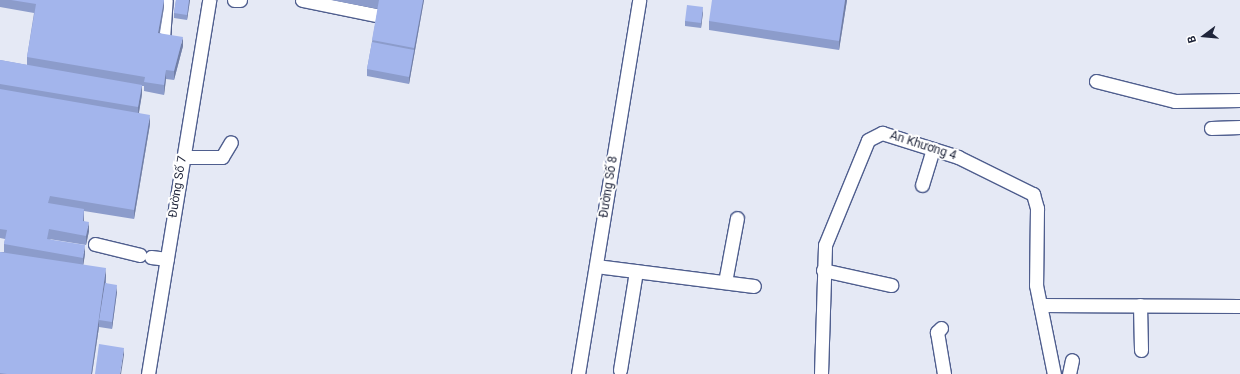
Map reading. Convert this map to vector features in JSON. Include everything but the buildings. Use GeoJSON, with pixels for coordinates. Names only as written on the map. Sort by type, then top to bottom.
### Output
{"type":"FeatureCollection","features":[{"type":"Feature","properties":{"kind":"street"},"geometry":{"type":"LineString","coordinates":[[163,39],[166,0]]}},
{"type":"Feature","properties":{"kind":"street","name":"Đường Số 7"},"geometry":{"type":"LineString","coordinates":[[148,374],[209,0]]}},
{"type":"Feature","properties":{"kind":"street"},"geometry":{"type":"LineString","coordinates":[[302,0],[376,15]]}},
{"type":"Feature","properties":{"kind":"street","name":"Đường Số 8"},"geometry":{"type":"LineString","coordinates":[[578,374],[639,0]]}},
{"type":"Feature","properties":{"kind":"street"},"geometry":{"type":"LineString","coordinates":[[1096,80],[1175,101],[1240,100]]}},
{"type":"Feature","properties":{"kind":"street"},"geometry":{"type":"LineString","coordinates":[[1212,128],[1240,127]]}},
{"type":"Feature","properties":{"kind":"street","name":"An Khương 4"},"geometry":{"type":"LineString","coordinates":[[821,374],[823,270],[825,245],[871,136],[882,133],[958,157],[1033,194],[1037,208],[1035,267],[1040,305],[1054,374]]}},
{"type":"Feature","properties":{"kind":"street"},"geometry":{"type":"LineString","coordinates":[[183,156],[222,157],[231,142]]}},
{"type":"Feature","properties":{"kind":"street"},"geometry":{"type":"LineString","coordinates":[[922,185],[933,150]]}},
{"type":"Feature","properties":{"kind":"street"},"geometry":{"type":"LineString","coordinates":[[725,282],[737,218]]}},
{"type":"Feature","properties":{"kind":"street"},"geometry":{"type":"LineString","coordinates":[[95,244],[145,256],[166,259]]}},
{"type":"Feature","properties":{"kind":"street"},"geometry":{"type":"LineString","coordinates":[[596,266],[754,286]]}},
{"type":"Feature","properties":{"kind":"street"},"geometry":{"type":"LineString","coordinates":[[823,270],[891,285]]}},
{"type":"Feature","properties":{"kind":"street"},"geometry":{"type":"LineString","coordinates":[[620,370],[636,271]]}},
{"type":"Feature","properties":{"kind":"street"},"geometry":{"type":"LineString","coordinates":[[1040,305],[1240,306]]}},
{"type":"Feature","properties":{"kind":"street"},"geometry":{"type":"LineString","coordinates":[[1140,305],[1141,350]]}},
{"type":"Feature","properties":{"kind":"street"},"geometry":{"type":"LineString","coordinates":[[941,328],[937,332],[944,374]]}},
{"type":"Feature","properties":{"kind":"street"},"geometry":{"type":"LineString","coordinates":[[1068,374],[1072,360]]}}]}
